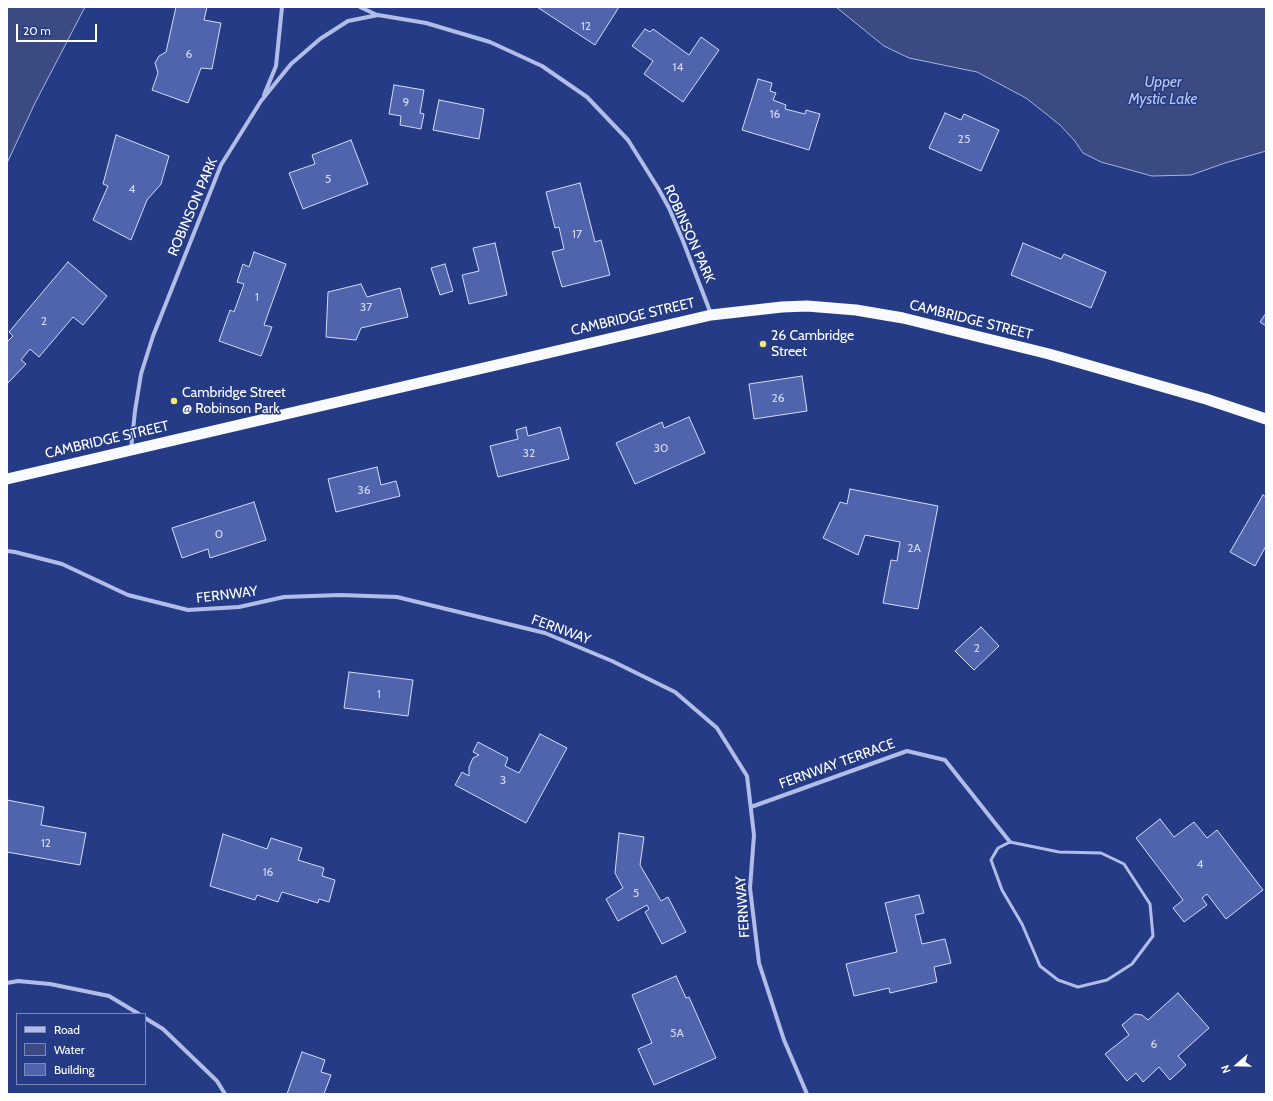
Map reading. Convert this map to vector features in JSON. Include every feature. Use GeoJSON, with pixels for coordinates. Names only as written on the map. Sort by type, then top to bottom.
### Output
{"type":"FeatureCollection","features":[{"type":"Feature","properties":{"kind":"highway","name":"CAMBRIDGE STREET"},"geometry":{"type":"LineString","coordinates":[[7,479],[711,315],[758,308],[807,306],[856,310],[903,318],[1049,354],[1206,399],[1266,419]]}},
{"type":"Feature","properties":{"kind":"street"},"geometry":{"type":"LineString","coordinates":[[261,101],[276,66],[282,7]]}},
{"type":"Feature","properties":{"kind":"street"},"geometry":{"type":"LineString","coordinates":[[360,7],[378,15]]}},
{"type":"Feature","properties":{"kind":"street","name":"ROBINSON PARK"},"geometry":{"type":"LineString","coordinates":[[131,450],[141,374],[153,336],[221,165],[261,101],[291,64],[320,39],[348,21],[378,15],[426,23],[490,42],[542,66],[586,97],[628,140],[658,188],[669,208],[683,240],[711,315]]}},
{"type":"Feature","properties":{"kind":"street","name":"FERNWAY"},"geometry":{"type":"LineString","coordinates":[[7,551],[62,564],[128,595],[188,610],[239,607],[284,597],[340,594],[397,598],[545,633],[612,661],[675,692],[717,728],[747,776],[754,835],[750,888],[759,963],[784,1040],[807,1094]]}},
{"type":"Feature","properties":{"kind":"street","name":"FERNWAY TERRACE"},"geometry":{"type":"LineString","coordinates":[[751,807],[907,751],[946,760],[1010,842]]}},
{"type":"Feature","properties":{"kind":"street"},"geometry":{"type":"LineString","coordinates":[[7,983],[18,980],[50,984],[109,996],[137,1013]]}},
{"type":"Feature","properties":{"kind":"street"},"geometry":{"type":"LineString","coordinates":[[146,1019],[163,1029],[217,1081],[225,1094]]}},
{"type":"Feature","properties":{"kind":"lane"},"geometry":{"type":"LineString","coordinates":[[1010,842],[1059,852],[1101,853],[1124,864],[1150,904],[1153,936],[1132,964],[1108,980],[1078,987],[1058,980],[1040,966],[1022,924],[1002,890],[991,860],[998,848],[1010,842]]}},
{"type":"Feature","properties":{"kind":"water"},"geometry":{"type":"Polygon","coordinates":[[[7,7],[85,7],[35,103],[7,163],[7,7]]]}},
{"type":"Feature","properties":{"kind":"water","name":"Upper Mystic Lake"},"geometry":{"type":"Polygon","coordinates":[[[836,7],[1266,7],[1266,151],[1191,175],[1152,176],[1101,162],[1083,153],[1074,140],[1060,125],[1026,98],[977,72],[909,58],[884,46],[836,7]]]}},
{"type":"Feature","properties":{"kind":"building"},"geometry":{"type":"Polygon","coordinates":[[[176,7],[207,7],[204,20],[221,23],[212,69],[201,68],[188,103],[152,90],[158,73],[155,63],[159,56],[166,52],[176,7]]]}},
{"type":"Feature","properties":{"kind":"building"},"geometry":{"type":"Polygon","coordinates":[[[537,7],[619,7],[595,45],[537,7]]]}},
{"type":"Feature","properties":{"kind":"building"},"geometry":{"type":"Polygon","coordinates":[[[645,29],[650,32],[653,29],[689,55],[701,37],[719,50],[683,102],[644,74],[653,61],[632,46],[645,29]]]}},
{"type":"Feature","properties":{"kind":"building"},"geometry":{"type":"Polygon","coordinates":[[[758,79],[772,83],[770,91],[776,93],[773,100],[786,105],[785,109],[805,114],[806,110],[820,114],[809,150],[742,130],[758,79]]]}},
{"type":"Feature","properties":{"kind":"building"},"geometry":{"type":"Polygon","coordinates":[[[394,85],[424,90],[420,113],[424,114],[421,129],[400,125],[401,116],[389,114],[394,85]]]}},
{"type":"Feature","properties":{"kind":"building"},"geometry":{"type":"Polygon","coordinates":[[[439,100],[484,109],[479,139],[433,130],[439,100]]]}},
{"type":"Feature","properties":{"kind":"building"},"geometry":{"type":"Polygon","coordinates":[[[945,113],[961,120],[964,114],[999,130],[981,171],[929,148],[945,113]]]}},
{"type":"Feature","properties":{"kind":"building"},"geometry":{"type":"Polygon","coordinates":[[[116,135],[169,156],[161,184],[147,200],[131,240],[93,220],[108,186],[103,184],[116,135]]]}},
{"type":"Feature","properties":{"kind":"building"},"geometry":{"type":"Polygon","coordinates":[[[351,140],[368,184],[303,209],[289,173],[315,164],[312,155],[351,140]]]}},
{"type":"Feature","properties":{"kind":"building"},"geometry":{"type":"Polygon","coordinates":[[[580,183],[595,242],[601,240],[610,275],[562,287],[552,252],[564,249],[559,227],[555,228],[546,192],[580,183]]]}},
{"type":"Feature","properties":{"kind":"building"},"geometry":{"type":"Polygon","coordinates":[[[495,243],[507,295],[469,304],[462,275],[479,271],[473,248],[495,243]]]}},
{"type":"Feature","properties":{"kind":"building"},"geometry":{"type":"Polygon","coordinates":[[[1023,243],[1061,259],[1064,254],[1106,272],[1091,308],[1011,275],[1023,243]]]}},
{"type":"Feature","properties":{"kind":"building"},"geometry":{"type":"Polygon","coordinates":[[[254,252],[286,264],[264,325],[272,327],[261,356],[219,341],[230,310],[234,312],[244,284],[237,282],[243,264],[249,267],[254,252]]]}},
{"type":"Feature","properties":{"kind":"building"},"geometry":{"type":"Polygon","coordinates":[[[68,262],[107,296],[83,325],[73,317],[39,357],[30,349],[21,360],[26,364],[7,384],[7,342],[13,336],[9,332],[68,262]]]}},
{"type":"Feature","properties":{"kind":"building"},"geometry":{"type":"Polygon","coordinates":[[[445,264],[453,291],[440,295],[431,268],[445,264]]]}},
{"type":"Feature","properties":{"kind":"building"},"geometry":{"type":"Polygon","coordinates":[[[361,284],[367,297],[400,288],[408,317],[361,328],[356,340],[326,337],[328,292],[361,284]]]}},
{"type":"Feature","properties":{"kind":"building"},"geometry":{"type":"Polygon","coordinates":[[[1266,313],[1266,326],[1260,322],[1266,313]]]}},
{"type":"Feature","properties":{"kind":"building"},"geometry":{"type":"Polygon","coordinates":[[[802,376],[807,411],[754,419],[749,384],[802,376]]]}},
{"type":"Feature","properties":{"kind":"building"},"geometry":{"type":"Polygon","coordinates":[[[689,417],[705,453],[635,484],[616,443],[662,422],[664,428],[689,417]]]}},
{"type":"Feature","properties":{"kind":"building"},"geometry":{"type":"Polygon","coordinates":[[[526,427],[528,436],[560,427],[569,459],[498,477],[490,446],[518,439],[516,430],[526,427]]]}},
{"type":"Feature","properties":{"kind":"building"},"geometry":{"type":"Polygon","coordinates":[[[377,467],[381,485],[396,481],[400,496],[336,512],[328,479],[377,467]]]}},
{"type":"Feature","properties":{"kind":"building"},"geometry":{"type":"Polygon","coordinates":[[[850,489],[938,506],[918,609],[883,603],[891,560],[897,561],[900,542],[865,535],[858,555],[823,538],[840,502],[847,504],[850,489]]]}},
{"type":"Feature","properties":{"kind":"building"},"geometry":{"type":"Polygon","coordinates":[[[1263,495],[1266,497],[1266,546],[1255,566],[1230,552],[1263,495]]]}},
{"type":"Feature","properties":{"kind":"building"},"geometry":{"type":"Polygon","coordinates":[[[254,502],[266,540],[210,558],[208,549],[182,558],[172,528],[254,502]]]}},
{"type":"Feature","properties":{"kind":"building"},"geometry":{"type":"Polygon","coordinates":[[[981,627],[999,646],[974,670],[955,651],[981,627]]]}},
{"type":"Feature","properties":{"kind":"building"},"geometry":{"type":"Polygon","coordinates":[[[349,672],[413,680],[408,716],[344,708],[349,672]]]}},
{"type":"Feature","properties":{"kind":"building"},"geometry":{"type":"Polygon","coordinates":[[[540,734],[567,748],[526,823],[455,785],[462,772],[469,776],[469,767],[473,758],[479,755],[473,752],[478,742],[508,758],[505,766],[519,773],[540,734]]]}},
{"type":"Feature","properties":{"kind":"building"},"geometry":{"type":"Polygon","coordinates":[[[7,800],[44,807],[41,825],[86,833],[80,865],[7,852],[7,800]]]}},
{"type":"Feature","properties":{"kind":"building"},"geometry":{"type":"Polygon","coordinates":[[[1160,819],[1174,837],[1194,822],[1207,838],[1217,830],[1263,890],[1226,919],[1207,894],[1202,898],[1207,905],[1184,922],[1173,908],[1183,900],[1136,838],[1160,819]]]}},
{"type":"Feature","properties":{"kind":"building"},"geometry":{"type":"Polygon","coordinates":[[[619,833],[644,837],[640,865],[661,901],[668,897],[686,932],[662,944],[645,912],[649,909],[647,905],[618,921],[606,899],[623,888],[615,873],[619,833]]]}},
{"type":"Feature","properties":{"kind":"building"},"geometry":{"type":"Polygon","coordinates":[[[223,834],[267,849],[271,838],[302,848],[298,860],[324,868],[322,876],[335,880],[329,902],[319,899],[318,903],[282,892],[278,902],[257,895],[255,900],[210,886],[223,834]]]}},
{"type":"Feature","properties":{"kind":"building"},"geometry":{"type":"Polygon","coordinates":[[[919,895],[924,913],[915,915],[922,944],[945,939],[951,963],[934,967],[937,982],[890,993],[889,988],[854,996],[846,964],[897,952],[885,903],[919,895]]]}},
{"type":"Feature","properties":{"kind":"building"},"geometry":{"type":"Polygon","coordinates":[[[676,976],[686,998],[689,997],[716,1058],[654,1085],[638,1049],[652,1043],[632,995],[676,976]]]}},
{"type":"Feature","properties":{"kind":"building"},"geometry":{"type":"Polygon","coordinates":[[[1178,993],[1209,1028],[1178,1056],[1186,1065],[1170,1080],[1159,1067],[1143,1082],[1136,1073],[1127,1081],[1105,1054],[1129,1035],[1122,1025],[1135,1014],[1142,1015],[1148,1020],[1178,993]]]}},
{"type":"Feature","properties":{"kind":"building"},"geometry":{"type":"Polygon","coordinates":[[[302,1052],[325,1060],[321,1072],[331,1075],[324,1094],[287,1094],[302,1052]]]}},
{"type":"Feature","properties":{"kind":"place","name":"26 Cambridge Street"},"geometry":{"type":"Point","coordinates":[763,344]}},
{"type":"Feature","properties":{"kind":"place","name":"Cambridge Street @ Robinson Park"},"geometry":{"type":"Point","coordinates":[174,401]}}]}
